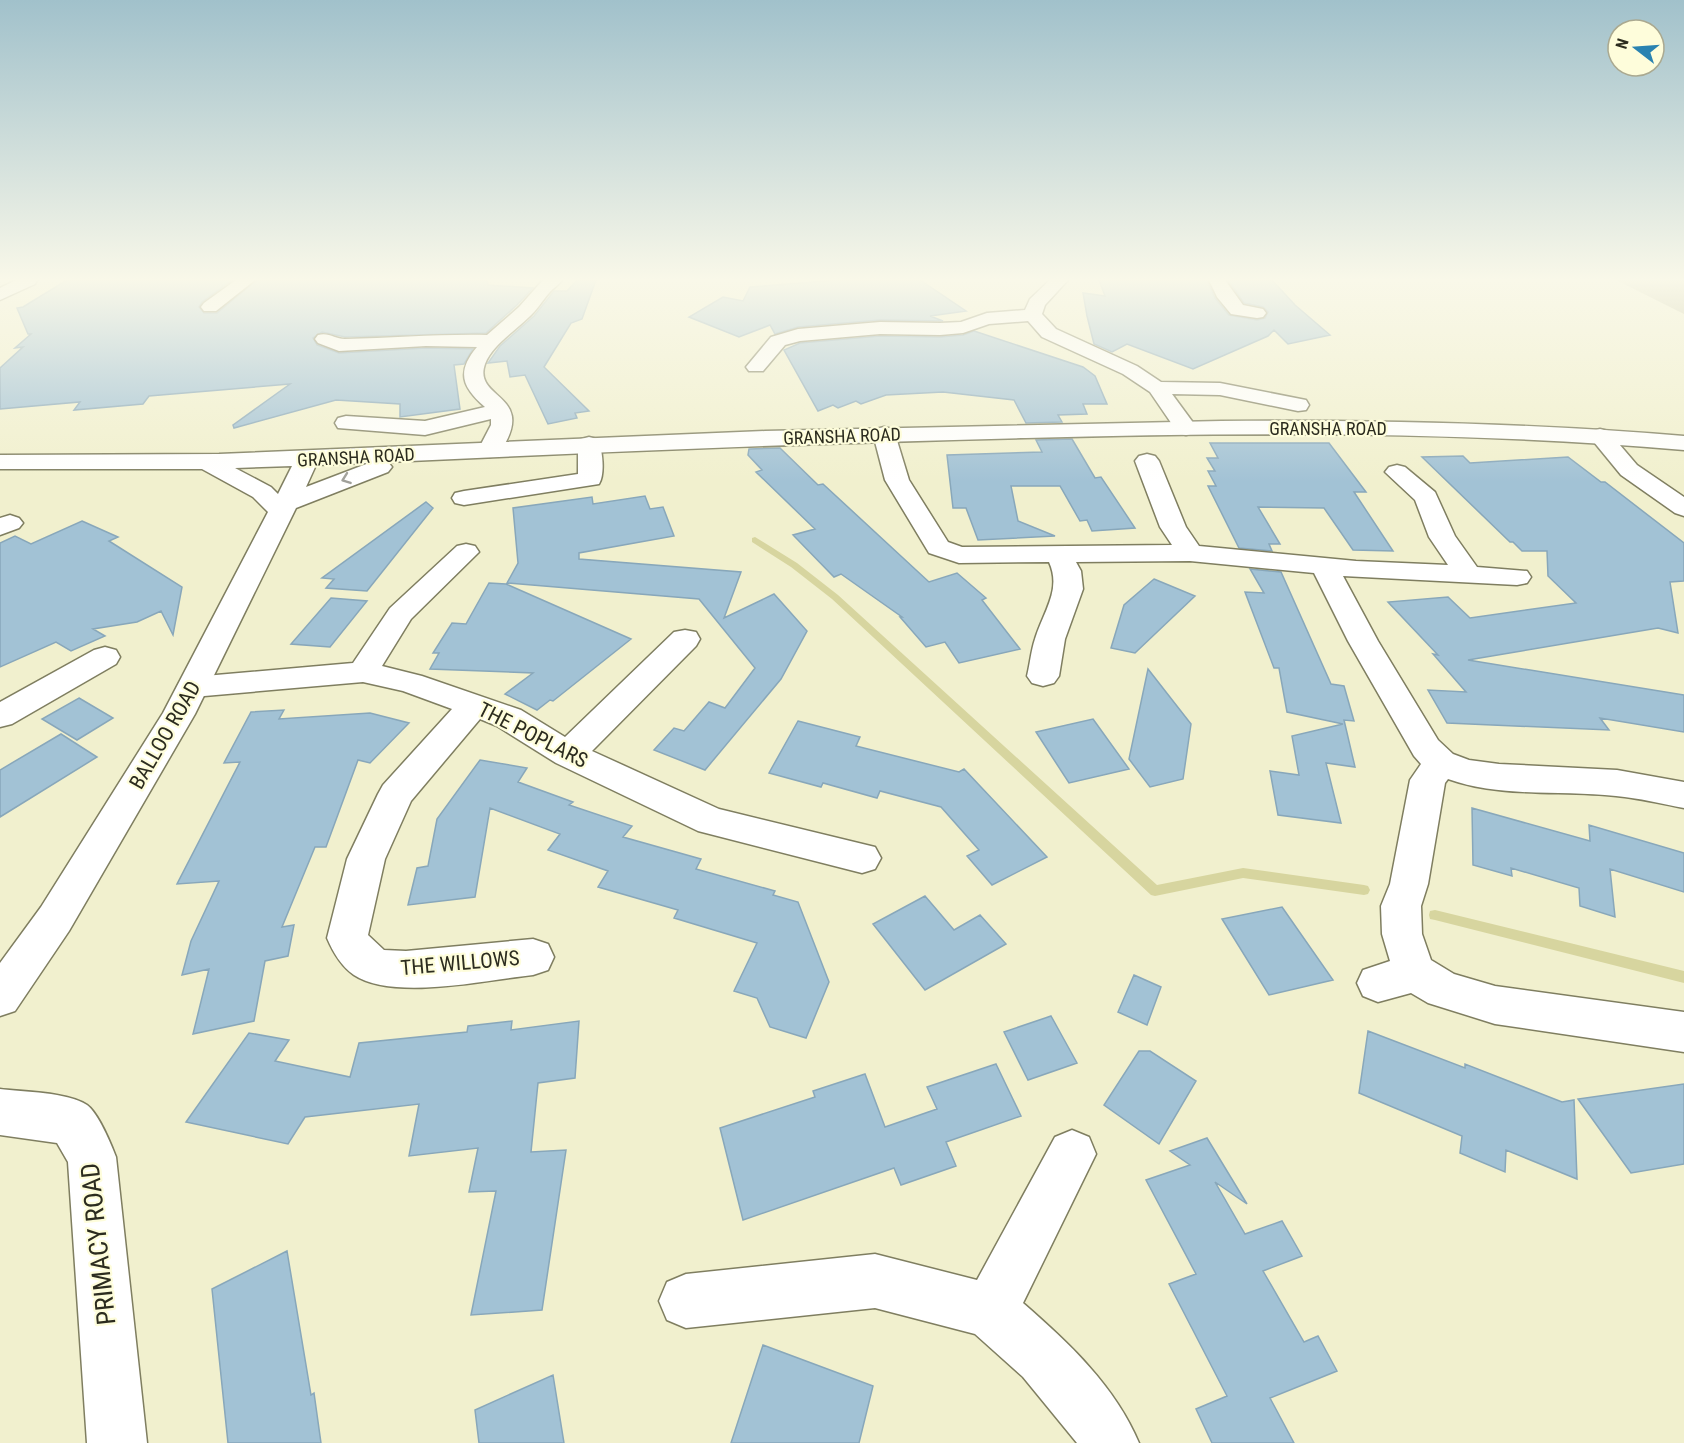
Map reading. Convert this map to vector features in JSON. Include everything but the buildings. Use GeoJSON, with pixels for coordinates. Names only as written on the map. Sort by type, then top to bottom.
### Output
{"type":"FeatureCollection","features":[{"type":"Feature","properties":{"kind":"street"},"geometry":{"type":"LineString","coordinates":[[487,347],[474,365],[473,377],[479,389],[501,410],[502,425],[490,450]]}},
{"type":"Feature","properties":{"kind":"street"},"geometry":{"type":"LineString","coordinates":[[756,367],[773,347]]}},
{"type":"Feature","properties":{"kind":"street"},"geometry":{"type":"LineString","coordinates":[[1080,347],[1130,370],[1157,388],[1186,428]]}},
{"type":"Feature","properties":{"kind":"street"},"geometry":{"type":"LineString","coordinates":[[1157,388],[1220,389],[1298,405]]}},
{"type":"Feature","properties":{"kind":"street"},"geometry":{"type":"LineString","coordinates":[[346,423],[425,428],[501,410]]}},
{"type":"Feature","properties":{"kind":"street","name":"GRANSHA ROAD"},"geometry":{"type":"LineString","coordinates":[[0,462],[208,464],[589,444],[884,434],[1186,428],[1440,428],[1600,436],[1684,443]]}},
{"type":"Feature","properties":{"kind":"street"},"geometry":{"type":"LineString","coordinates":[[884,434],[897,480],[938,547],[959,555],[1190,552],[1324,566],[1517,577]]}},
{"type":"Feature","properties":{"kind":"street"},"geometry":{"type":"LineString","coordinates":[[1600,436],[1629,470],[1684,508]]}},
{"type":"Feature","properties":{"kind":"street"},"geometry":{"type":"LineString","coordinates":[[464,498],[590,479],[589,444]]}},
{"type":"Feature","properties":{"kind":"street"},"geometry":{"type":"LineString","coordinates":[[208,464],[262,492],[283,507],[343,480],[422,454]]}},
{"type":"Feature","properties":{"kind":"street","name":"BALLOO ROAD"},"geometry":{"type":"LineString","coordinates":[[0,997],[55,919],[194,687],[307,460]]}},
{"type":"Feature","properties":{"kind":"street"},"geometry":{"type":"LineString","coordinates":[[1147,461],[1173,527],[1190,552]]}},
{"type":"Feature","properties":{"kind":"street"},"geometry":{"type":"LineString","coordinates":[[1397,472],[1426,497],[1442,537],[1469,575]]}},
{"type":"Feature","properties":{"kind":"street"},"geometry":{"type":"LineString","coordinates":[[1648,485],[1684,486]]}},
{"type":"Feature","properties":{"kind":"street"},"geometry":{"type":"LineString","coordinates":[[363,672],[400,614],[466,552]]}},
{"type":"Feature","properties":{"kind":"street"},"geometry":{"type":"LineString","coordinates":[[1043,676],[1050,639],[1069,589],[1067,571],[1059,554]]}},
{"type":"Feature","properties":{"kind":"street"},"geometry":{"type":"LineString","coordinates":[[1324,566],[1363,641],[1426,748],[1441,763],[1466,772],[1499,777],[1617,783],[1684,795]]}},
{"type":"Feature","properties":{"kind":"street"},"geometry":{"type":"LineString","coordinates":[[567,754],[685,639]]}},
{"type":"Feature","properties":{"kind":"street"},"geometry":{"type":"LineString","coordinates":[[0,716],[105,657]]}},
{"type":"Feature","properties":{"kind":"street","name":"THE POPLARS"},"geometry":{"type":"LineString","coordinates":[[194,687],[363,672],[411,683],[509,718],[567,754],[711,821],[861,858]]}},
{"type":"Feature","properties":{"kind":"street","name":"THE WILLOWS"},"geometry":{"type":"LineString","coordinates":[[474,705],[396,794],[366,859],[347,938],[361,957],[378,968],[401,970],[533,957]]}},
{"type":"Feature","properties":{"kind":"street"},"geometry":{"type":"LineString","coordinates":[[1441,763],[1428,780],[1409,884],[1401,906],[1404,943],[1397,978],[1495,1005],[1684,1032]]}},
{"type":"Feature","properties":{"kind":"street","name":"PRIMACY ROAD"},"geometry":{"type":"LineString","coordinates":[[0,1112],[71,1122],[92,1157],[117,1443]]}},
{"type":"Feature","properties":{"kind":"street"},"geometry":{"type":"LineString","coordinates":[[990,1311],[1072,1154]]}},
{"type":"Feature","properties":{"kind":"street"},"geometry":{"type":"LineString","coordinates":[[686,1301],[875,1281],[990,1311],[1043,1358],[1097,1421],[1109,1443]]}},
{"type":"Feature","properties":{"kind":"waterway"},"geometry":{"type":"LineString","coordinates":[[755,540],[794,565],[835,597],[1155,891],[1243,873],[1364,890]]}},
{"type":"Feature","properties":{"kind":"waterway"},"geometry":{"type":"LineString","coordinates":[[1435,915],[1684,977]]}}]}
